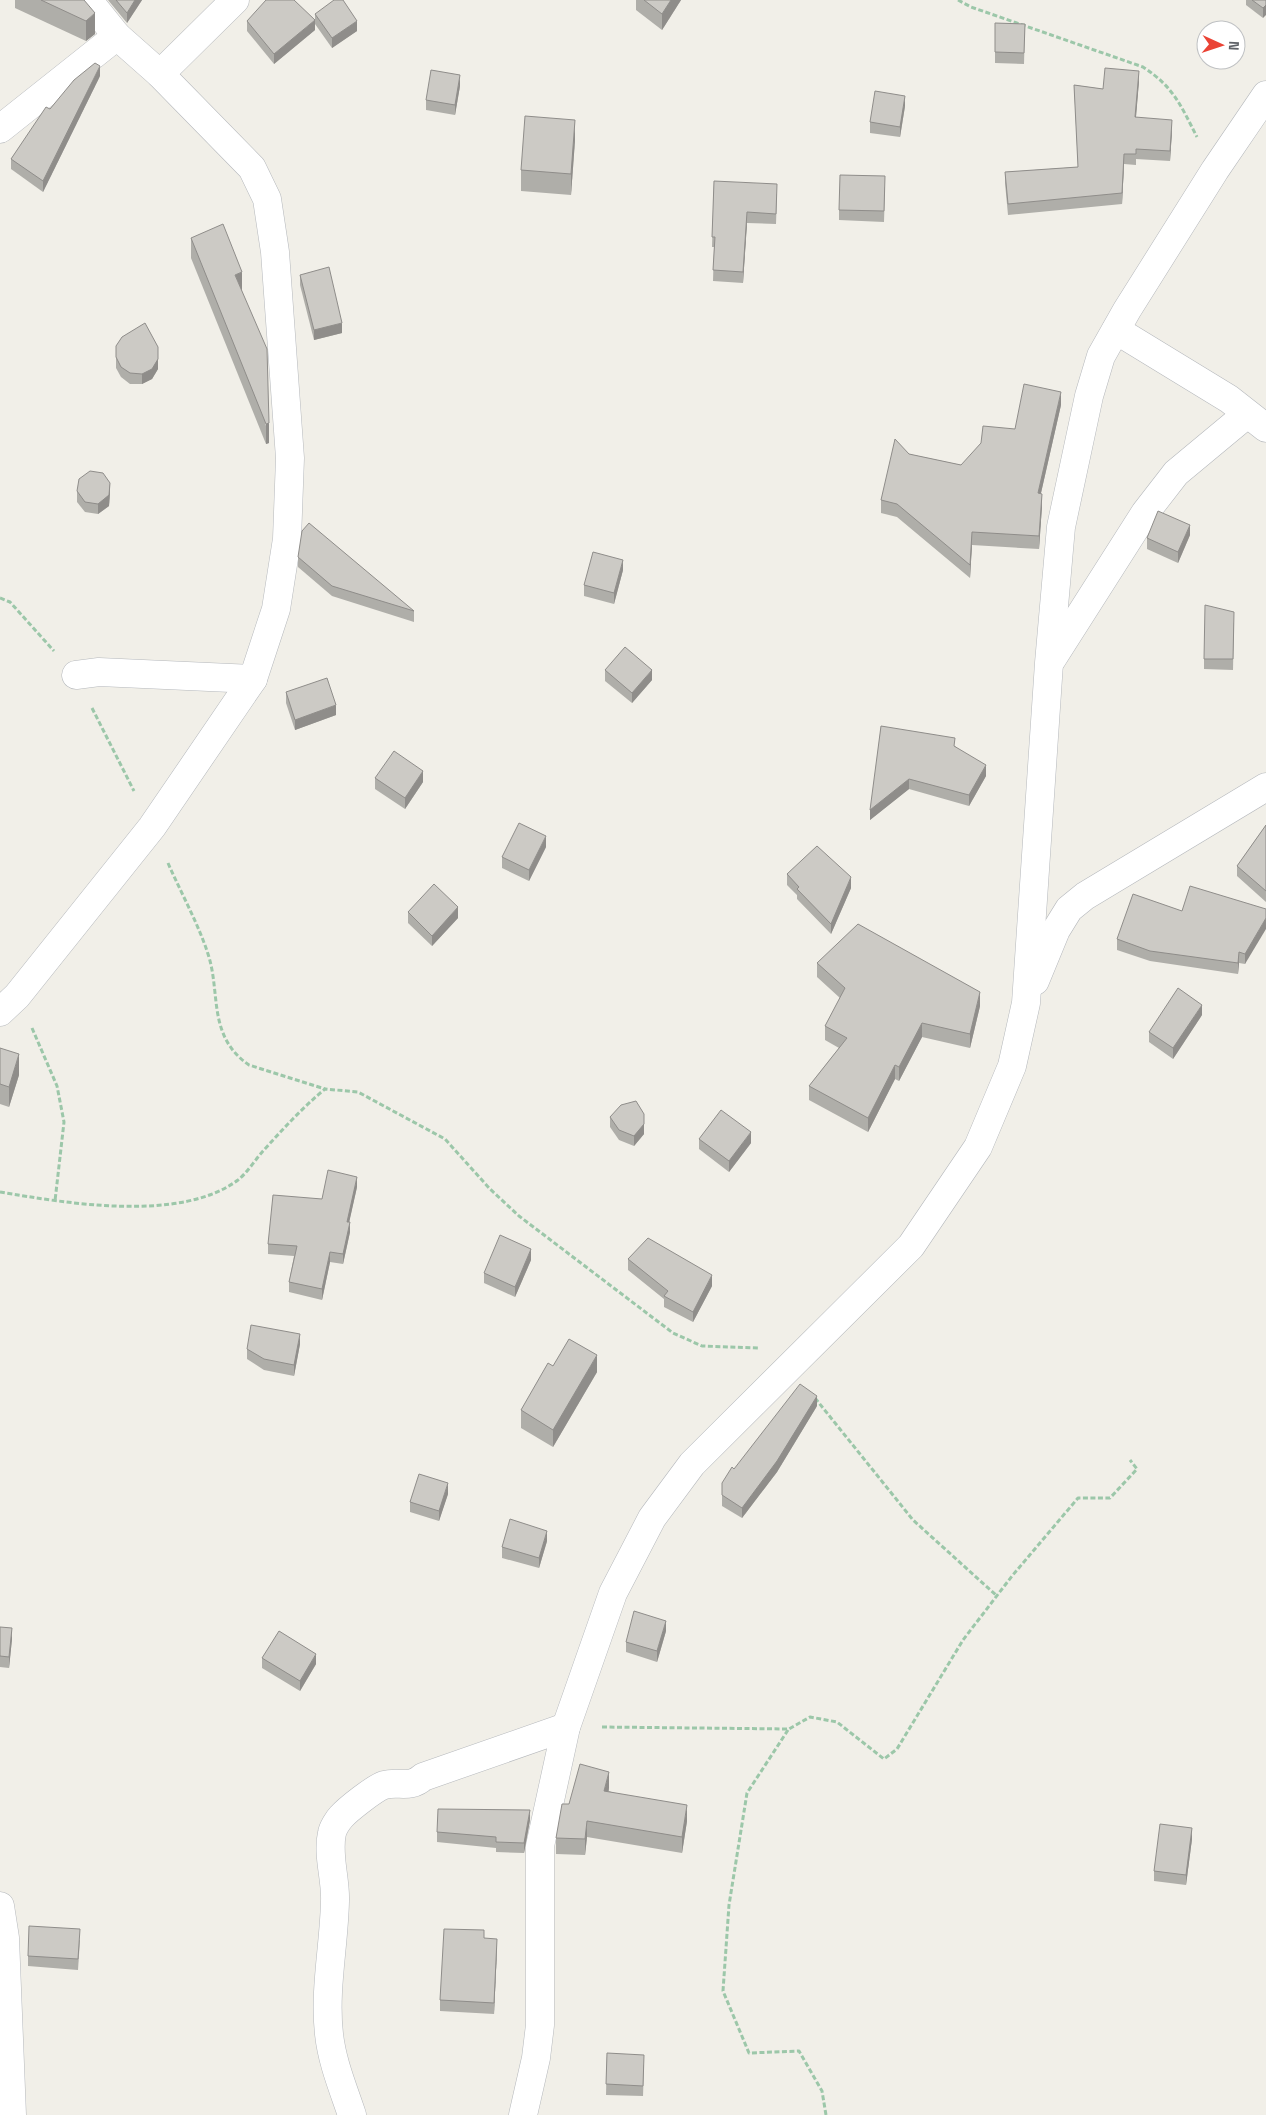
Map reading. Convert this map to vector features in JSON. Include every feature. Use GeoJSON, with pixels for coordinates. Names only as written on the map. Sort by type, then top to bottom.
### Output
{"type":"FeatureCollection","features":[{"type":"Feature","properties":{"kind":"street"},"geometry":{"type":"LineString","coordinates":[[9,1004],[152,827],[253,679],[276,609],[287,539],[290,458],[271,223],[267,200],[252,168],[160,74],[117,36],[88,0]]}},
{"type":"Feature","properties":{"kind":"street"},"geometry":{"type":"LineString","coordinates":[[160,74],[235,0]]}},
{"type":"Feature","properties":{"kind":"street"},"geometry":{"type":"LineString","coordinates":[[0,129],[117,36]]}},
{"type":"Feature","properties":{"kind":"street"},"geometry":{"type":"LineString","coordinates":[[523,2115],[536,2058],[540,2025],[540,1846],[566,1727],[613,1593],[652,1518],[692,1464],[810,1349],[911,1246],[978,1147],[1012,1066],[1026,1003],[1049,663],[1061,526],[1089,396],[1102,356],[1116,330],[1215,170],[1266,95]]}},
{"type":"Feature","properties":{"kind":"street"},"geometry":{"type":"LineString","coordinates":[[1049,663],[1145,513],[1176,473],[1257,421],[1228,399],[1116,330]]}},
{"type":"Feature","properties":{"kind":"street"},"geometry":{"type":"LineString","coordinates":[[76,675],[99,672],[253,679]]}},
{"type":"Feature","properties":{"kind":"street"},"geometry":{"type":"LineString","coordinates":[[1026,1003],[1056,930],[1069,909],[1085,896],[1266,787]]}},
{"type":"Feature","properties":{"kind":"street"},"geometry":{"type":"LineString","coordinates":[[352,2115],[334,2063],[329,2034],[328,2001],[336,1899],[331,1848],[332,1832],[341,1817],[381,1786],[392,1783],[408,1785],[417,1783],[423,1777],[566,1727]]}},
{"type":"Feature","properties":{"kind":"street"},"geometry":{"type":"LineString","coordinates":[[0,1906],[5,1938],[12,2115]]}},
{"type":"Feature","properties":{"kind":"path"},"geometry":{"type":"LineString","coordinates":[[958,0],[971,7],[1143,67],[1162,79],[1174,94],[1215,170]]}},
{"type":"Feature","properties":{"kind":"path"},"geometry":{"type":"LineString","coordinates":[[9,1004],[58,1086],[64,1122],[55,1201]]}},
{"type":"Feature","properties":{"kind":"path"},"geometry":{"type":"LineString","coordinates":[[0,1192],[94,1206],[166,1204],[203,1198],[238,1180],[302,1108],[325,1089],[358,1092],[445,1139],[490,1189],[519,1216],[673,1333],[702,1346],[810,1349]]}},
{"type":"Feature","properties":{"kind":"path"},"geometry":{"type":"LineString","coordinates":[[790,1368],[913,1520],[997,1596]]}},
{"type":"Feature","properties":{"kind":"path"},"geometry":{"type":"LineString","coordinates":[[826,2115],[822,2091],[799,2051],[749,2053],[723,1991],[729,1905],[747,1793],[789,1729],[810,1717],[837,1722],[884,1760],[897,1749],[963,1640],[997,1596],[1078,1498],[1110,1498],[1137,1470],[1130,1460]]}},
{"type":"Feature","properties":{"kind":"path"},"geometry":{"type":"LineString","coordinates":[[566,1727],[789,1729]]}},
{"type":"Feature","properties":{"kind":"building"},"geometry":{"type":"Polygon","coordinates":[[[41,0],[84,0],[95,13],[86,21],[41,0]]]}},
{"type":"Feature","properties":{"kind":"building"},"geometry":{"type":"Polygon","coordinates":[[[116,0],[135,0],[127,13],[116,0]]]}},
{"type":"Feature","properties":{"kind":"building"},"geometry":{"type":"Polygon","coordinates":[[[266,0],[294,0],[315,20],[274,54],[247,21],[266,0]]]}},
{"type":"Feature","properties":{"kind":"building"},"geometry":{"type":"Polygon","coordinates":[[[334,0],[343,0],[357,21],[332,38],[315,14],[334,0]]]}},
{"type":"Feature","properties":{"kind":"building"},"geometry":{"type":"Polygon","coordinates":[[[644,0],[671,0],[662,14],[644,0]]]}},
{"type":"Feature","properties":{"kind":"building"},"geometry":{"type":"Polygon","coordinates":[[[1252,0],[1266,0],[1266,5],[1263,8],[1252,0]]]}},
{"type":"Feature","properties":{"kind":"building"},"geometry":{"type":"Polygon","coordinates":[[[995,23],[1025,24],[1024,53],[995,52],[995,23]]]}},
{"type":"Feature","properties":{"kind":"building"},"geometry":{"type":"Polygon","coordinates":[[[95,63],[100,66],[43,181],[11,159],[46,107],[50,109],[74,80],[95,63]]]}},
{"type":"Feature","properties":{"kind":"building"},"geometry":{"type":"Polygon","coordinates":[[[1105,68],[1139,71],[1135,117],[1172,120],[1170,151],[1136,149],[1136,154],[1124,154],[1122,193],[1008,204],[1005,172],[1078,167],[1074,85],[1103,89],[1105,68]]]}},
{"type":"Feature","properties":{"kind":"building"},"geometry":{"type":"Polygon","coordinates":[[[431,70],[460,75],[455,105],[426,100],[431,70]]]}},
{"type":"Feature","properties":{"kind":"building"},"geometry":{"type":"Polygon","coordinates":[[[875,91],[905,96],[900,127],[870,122],[875,91]]]}},
{"type":"Feature","properties":{"kind":"building"},"geometry":{"type":"Polygon","coordinates":[[[525,116],[575,120],[571,174],[521,170],[525,116]]]}},
{"type":"Feature","properties":{"kind":"building"},"geometry":{"type":"Polygon","coordinates":[[[840,175],[885,176],[884,211],[839,210],[840,175]]]}},
{"type":"Feature","properties":{"kind":"building"},"geometry":{"type":"Polygon","coordinates":[[[714,181],[777,184],[776,214],[747,212],[743,272],[713,270],[715,237],[712,237],[714,181]]]}},
{"type":"Feature","properties":{"kind":"building"},"geometry":{"type":"Polygon","coordinates":[[[223,224],[242,272],[235,275],[267,349],[269,423],[266,424],[191,238],[223,224]]]}},
{"type":"Feature","properties":{"kind":"building"},"geometry":{"type":"Polygon","coordinates":[[[329,267],[342,323],[314,330],[300,275],[329,267]]]}},
{"type":"Feature","properties":{"kind":"building"},"geometry":{"type":"Polygon","coordinates":[[[145,323],[158,347],[158,359],[152,369],[142,374],[130,373],[121,367],[116,357],[116,346],[122,337],[145,323]]]}},
{"type":"Feature","properties":{"kind":"building"},"geometry":{"type":"Polygon","coordinates":[[[1024,384],[1061,392],[1038,493],[1042,494],[1039,536],[972,532],[970,565],[897,504],[881,500],[895,439],[909,454],[961,465],[981,443],[983,426],[1015,429],[1024,384]]]}},
{"type":"Feature","properties":{"kind":"building"},"geometry":{"type":"Polygon","coordinates":[[[90,471],[103,473],[110,483],[109,495],[98,504],[85,502],[77,491],[79,479],[90,471]]]}},
{"type":"Feature","properties":{"kind":"building"},"geometry":{"type":"Polygon","coordinates":[[[1158,511],[1190,525],[1178,552],[1147,538],[1158,511]]]}},
{"type":"Feature","properties":{"kind":"building"},"geometry":{"type":"Polygon","coordinates":[[[309,523],[414,611],[332,586],[298,557],[302,531],[309,523]]]}},
{"type":"Feature","properties":{"kind":"building"},"geometry":{"type":"Polygon","coordinates":[[[593,552],[623,560],[614,593],[584,585],[593,552]]]}},
{"type":"Feature","properties":{"kind":"building"},"geometry":{"type":"Polygon","coordinates":[[[1205,605],[1234,612],[1233,659],[1204,659],[1205,605]]]}},
{"type":"Feature","properties":{"kind":"building"},"geometry":{"type":"Polygon","coordinates":[[[625,647],[652,670],[632,693],[605,670],[625,647]]]}},
{"type":"Feature","properties":{"kind":"building"},"geometry":{"type":"Polygon","coordinates":[[[327,678],[336,705],[295,720],[286,692],[327,678]]]}},
{"type":"Feature","properties":{"kind":"building"},"geometry":{"type":"Polygon","coordinates":[[[881,726],[955,738],[954,746],[986,765],[969,795],[909,779],[870,810],[881,726]]]}},
{"type":"Feature","properties":{"kind":"building"},"geometry":{"type":"Polygon","coordinates":[[[394,751],[423,771],[405,798],[375,778],[394,751]]]}},
{"type":"Feature","properties":{"kind":"building"},"geometry":{"type":"Polygon","coordinates":[[[519,823],[546,836],[529,870],[502,857],[519,823]]]}},
{"type":"Feature","properties":{"kind":"building"},"geometry":{"type":"Polygon","coordinates":[[[1266,825],[1266,891],[1237,866],[1266,825]]]}},
{"type":"Feature","properties":{"kind":"building"},"geometry":{"type":"Polygon","coordinates":[[[817,846],[851,877],[831,924],[797,889],[799,887],[787,874],[817,846]]]}},
{"type":"Feature","properties":{"kind":"building"},"geometry":{"type":"Polygon","coordinates":[[[434,884],[458,907],[432,936],[408,912],[434,884]]]}},
{"type":"Feature","properties":{"kind":"building"},"geometry":{"type":"Polygon","coordinates":[[[1190,886],[1266,909],[1266,918],[1245,954],[1239,952],[1238,963],[1150,951],[1117,939],[1133,894],[1182,911],[1190,886]]]}},
{"type":"Feature","properties":{"kind":"building"},"geometry":{"type":"Polygon","coordinates":[[[858,924],[980,992],[970,1034],[922,1023],[899,1067],[895,1065],[868,1118],[809,1086],[847,1038],[825,1026],[845,988],[817,963],[858,924]]]}},
{"type":"Feature","properties":{"kind":"building"},"geometry":{"type":"Polygon","coordinates":[[[1178,988],[1202,1005],[1173,1048],[1149,1032],[1178,988]]]}},
{"type":"Feature","properties":{"kind":"building"},"geometry":{"type":"Polygon","coordinates":[[[0,1048],[19,1054],[9,1087],[0,1084],[0,1048]]]}},
{"type":"Feature","properties":{"kind":"building"},"geometry":{"type":"Polygon","coordinates":[[[636,1101],[644,1114],[644,1124],[634,1136],[619,1130],[610,1117],[621,1105],[636,1101]]]}},
{"type":"Feature","properties":{"kind":"building"},"geometry":{"type":"Polygon","coordinates":[[[721,1110],[751,1132],[729,1161],[699,1139],[721,1110]]]}},
{"type":"Feature","properties":{"kind":"building"},"geometry":{"type":"Polygon","coordinates":[[[328,1170],[357,1177],[347,1222],[350,1222],[343,1254],[330,1252],[322,1289],[289,1282],[297,1246],[268,1244],[273,1195],[322,1199],[328,1170]]]}},
{"type":"Feature","properties":{"kind":"building"},"geometry":{"type":"Polygon","coordinates":[[[500,1235],[531,1249],[515,1287],[484,1273],[500,1235]]]}},
{"type":"Feature","properties":{"kind":"building"},"geometry":{"type":"Polygon","coordinates":[[[648,1238],[712,1275],[693,1312],[664,1296],[668,1291],[628,1259],[648,1238]]]}},
{"type":"Feature","properties":{"kind":"building"},"geometry":{"type":"Polygon","coordinates":[[[251,1325],[300,1334],[294,1365],[264,1359],[247,1349],[251,1325]]]}},
{"type":"Feature","properties":{"kind":"building"},"geometry":{"type":"Polygon","coordinates":[[[569,1339],[597,1355],[553,1430],[521,1410],[548,1363],[553,1366],[569,1339]]]}},
{"type":"Feature","properties":{"kind":"building"},"geometry":{"type":"Polygon","coordinates":[[[800,1384],[817,1396],[777,1461],[742,1508],[722,1495],[722,1483],[732,1467],[734,1469],[800,1384]]]}},
{"type":"Feature","properties":{"kind":"building"},"geometry":{"type":"Polygon","coordinates":[[[419,1474],[448,1483],[439,1511],[410,1502],[419,1474]]]}},
{"type":"Feature","properties":{"kind":"building"},"geometry":{"type":"Polygon","coordinates":[[[510,1519],[547,1531],[539,1558],[502,1547],[510,1519]]]}},
{"type":"Feature","properties":{"kind":"building"},"geometry":{"type":"Polygon","coordinates":[[[634,1611],[666,1621],[657,1651],[626,1642],[634,1611]]]}},
{"type":"Feature","properties":{"kind":"building"},"geometry":{"type":"Polygon","coordinates":[[[0,1627],[12,1628],[9,1657],[0,1656],[0,1627]]]}},
{"type":"Feature","properties":{"kind":"building"},"geometry":{"type":"Polygon","coordinates":[[[279,1631],[316,1654],[300,1681],[262,1658],[279,1631]]]}},
{"type":"Feature","properties":{"kind":"building"},"geometry":{"type":"Polygon","coordinates":[[[580,1764],[609,1772],[604,1791],[687,1805],[682,1837],[587,1821],[585,1839],[556,1838],[562,1804],[569,1804],[580,1764]]]}},
{"type":"Feature","properties":{"kind":"building"},"geometry":{"type":"Polygon","coordinates":[[[438,1809],[530,1810],[524,1843],[496,1842],[496,1837],[437,1832],[438,1809]]]}},
{"type":"Feature","properties":{"kind":"building"},"geometry":{"type":"Polygon","coordinates":[[[1160,1824],[1192,1828],[1186,1875],[1154,1871],[1160,1824]]]}},
{"type":"Feature","properties":{"kind":"building"},"geometry":{"type":"Polygon","coordinates":[[[29,1926],[80,1929],[78,1959],[28,1956],[29,1926]]]}},
{"type":"Feature","properties":{"kind":"building"},"geometry":{"type":"Polygon","coordinates":[[[444,1929],[484,1930],[484,1938],[497,1939],[494,2003],[440,2000],[444,1929]]]}},
{"type":"Feature","properties":{"kind":"building"},"geometry":{"type":"Polygon","coordinates":[[[607,2053],[644,2055],[643,2086],[606,2084],[607,2053]]]}}]}
